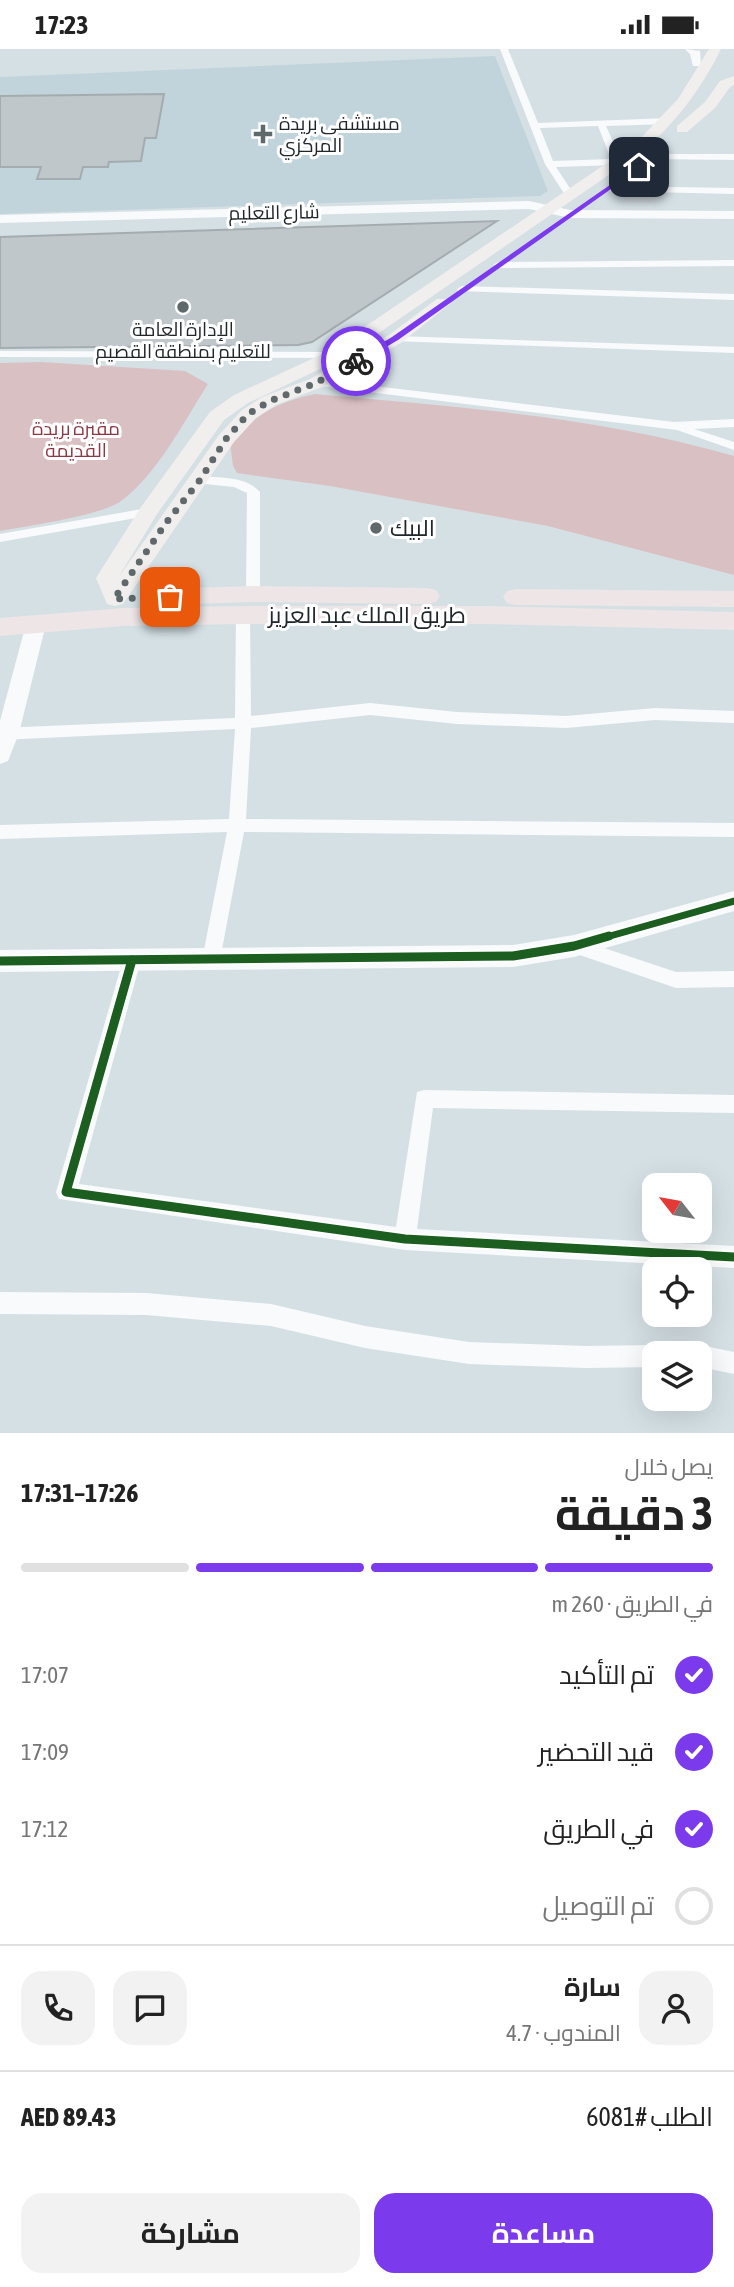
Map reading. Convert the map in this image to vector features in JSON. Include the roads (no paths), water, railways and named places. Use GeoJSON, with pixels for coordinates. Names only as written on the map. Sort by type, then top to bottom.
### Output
{"type":"FeatureCollection","features":[{"type":"Feature","properties":{"kind":"highway","name":"طريق الملك عبد العزيز"},"geometry":{"type":"LineString","coordinates":[[0,608],[114,599],[486,615],[734,621]]}},
{"type":"Feature","properties":{"kind":"highway","name":"طريق الملك عبد العزيز"},"geometry":{"type":"LineString","coordinates":[[0,627],[248,605],[734,599]]}},
{"type":"Feature","properties":{"kind":"main road"},"geometry":{"type":"LineString","coordinates":[[692,93],[692,78],[703,49]]}},
{"type":"Feature","properties":{"kind":"main road"},"geometry":{"type":"LineString","coordinates":[[114,599],[107,578],[148,512],[217,416],[241,399],[335,355],[548,211],[608,189],[654,157],[675,125],[715,49]]}},
{"type":"Feature","properties":{"kind":"main road"},"geometry":{"type":"LineString","coordinates":[[675,125],[717,80],[731,49]]}},
{"type":"Feature","properties":{"kind":"main road"},"geometry":{"type":"LineString","coordinates":[[114,599],[166,523],[200,480],[226,439],[248,414],[270,401],[316,383],[395,339],[498,265],[617,162],[710,105],[725,84],[734,80]]}},
{"type":"Feature","properties":{"kind":"street"},"geometry":{"type":"LineString","coordinates":[[504,49],[550,164],[570,205],[734,215]]}},
{"type":"Feature","properties":{"kind":"street"},"geometry":{"type":"LineString","coordinates":[[691,49],[696,53],[697,64]]}},
{"type":"Feature","properties":{"kind":"street"},"geometry":{"type":"LineString","coordinates":[[550,164],[617,162],[601,124]]}},
{"type":"Feature","properties":{"kind":"street"},"geometry":{"type":"LineString","coordinates":[[536,126],[675,125]]}},
{"type":"Feature","properties":{"kind":"street"},"geometry":{"type":"LineString","coordinates":[[654,157],[734,157]]}},
{"type":"Feature","properties":{"kind":"street"},"geometry":{"type":"LineString","coordinates":[[608,189],[734,191]]}},
{"type":"Feature","properties":{"kind":"street","name":"شارع التعليم"},"geometry":{"type":"LineString","coordinates":[[0,219],[528,205],[548,211]]}},
{"type":"Feature","properties":{"kind":"street","name":"شارع التعليم"},"geometry":{"type":"LineString","coordinates":[[0,229],[548,211]]}},
{"type":"Feature","properties":{"kind":"street"},"geometry":{"type":"LineString","coordinates":[[498,265],[734,263]]}},
{"type":"Feature","properties":{"kind":"street"},"geometry":{"type":"LineString","coordinates":[[462,289],[734,297]]}},
{"type":"Feature","properties":{"kind":"street"},"geometry":{"type":"LineString","coordinates":[[395,339],[734,350]]}},
{"type":"Feature","properties":{"kind":"street"},"geometry":{"type":"LineString","coordinates":[[0,354],[335,355]]}},
{"type":"Feature","properties":{"kind":"street"},"geometry":{"type":"LineString","coordinates":[[316,383],[674,426],[734,423]]}},
{"type":"Feature","properties":{"kind":"street"},"geometry":{"type":"LineString","coordinates":[[674,426],[734,446]]}},
{"type":"Feature","properties":{"kind":"street"},"geometry":{"type":"LineString","coordinates":[[200,480],[232,483],[248,487],[254,492],[237,825],[211,960]]}},
{"type":"Feature","properties":{"kind":"street"},"geometry":{"type":"LineString","coordinates":[[0,538],[148,512]]}},
{"type":"Feature","properties":{"kind":"street"},"geometry":{"type":"LineString","coordinates":[[0,755],[36,624]]}},
{"type":"Feature","properties":{"kind":"street"},"geometry":{"type":"LineString","coordinates":[[4,733],[243,723],[370,709],[457,717],[566,722],[655,714],[734,717]]}},
{"type":"Feature","properties":{"kind":"street"},"geometry":{"type":"LineString","coordinates":[[0,832],[237,825],[734,830]]}},
{"type":"Feature","properties":{"kind":"street"},"geometry":{"type":"LineString","coordinates":[[0,961],[513,956],[574,946],[734,901]]}},
{"type":"Feature","properties":{"kind":"street"},"geometry":{"type":"LineString","coordinates":[[574,946],[676,980],[734,979]]}},
{"type":"Feature","properties":{"kind":"street"},"geometry":{"type":"LineString","coordinates":[[132,960],[66,1192],[405,1239],[734,1257]]}},
{"type":"Feature","properties":{"kind":"street"},"geometry":{"type":"LineString","coordinates":[[405,1239],[424,1099],[734,1104]]}},
{"type":"Feature","properties":{"kind":"street"},"geometry":{"type":"LineString","coordinates":[[0,1303],[146,1304],[271,1315],[365,1337],[469,1353],[642,1356]]}},
{"type":"Feature","properties":{"kind":"street"},"geometry":{"type":"LineString","coordinates":[[712,1358],[734,1363]]}},
{"type":"Feature","properties":{"kind":"place","name":"مستشفى بريدة المركزي"},"geometry":{"type":"Point","coordinates":[263,134]}},
{"type":"Feature","properties":{"kind":"place","name":"الإدارة العامة للتعليم بمنطقة القصيم"},"geometry":{"type":"Point","coordinates":[183,307]}},
{"type":"Feature","properties":{"kind":"place","name":"البيك"},"geometry":{"type":"Point","coordinates":[376,528]}},
{"type":"Feature","properties":{"kind":"park label","name":"مقبرة بريدة القديمة"},"geometry":{"type":"Point","coordinates":[76,439]}}]}
